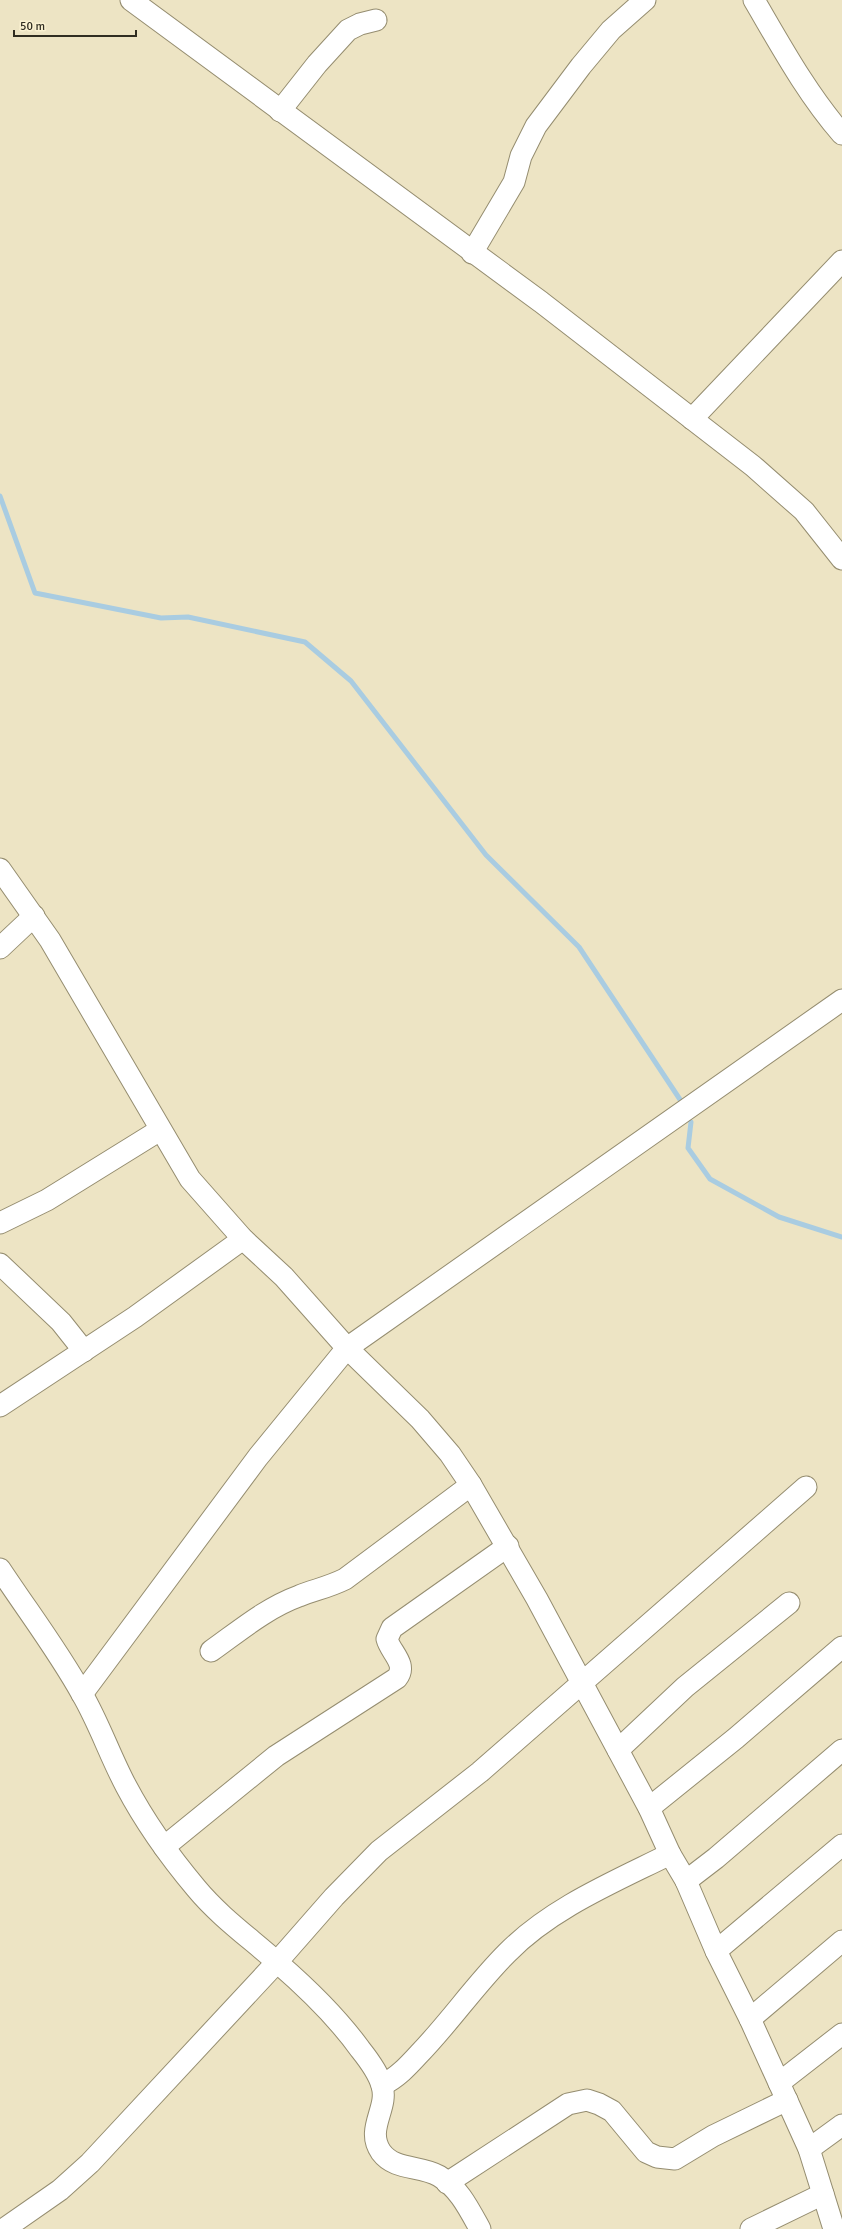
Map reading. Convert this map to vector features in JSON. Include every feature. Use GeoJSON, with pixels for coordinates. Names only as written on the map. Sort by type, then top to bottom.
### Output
{"type":"FeatureCollection","features":[{"type":"Feature","properties":{"kind":"street"},"geometry":{"type":"LineString","coordinates":[[472,253],[514,182],[521,156],[536,126],[581,66],[612,30],[645,0]]}},
{"type":"Feature","properties":{"kind":"street"},"geometry":{"type":"LineString","coordinates":[[754,0],[804,83],[827,117],[842,134]]}},
{"type":"Feature","properties":{"kind":"street"},"geometry":{"type":"LineString","coordinates":[[138,2],[280,111],[553,311],[753,466],[799,507],[833,545],[842,559]]}},
{"type":"Feature","properties":{"kind":"street"},"geometry":{"type":"LineString","coordinates":[[280,111],[317,64],[348,30],[360,24],[376,20]]}},
{"type":"Feature","properties":{"kind":"street"},"geometry":{"type":"LineString","coordinates":[[692,419],[842,261]]}},
{"type":"Feature","properties":{"kind":"street"},"geometry":{"type":"LineString","coordinates":[[0,869],[50,940],[190,1179],[243,1239],[284,1278],[346,1348],[420,1419],[450,1454],[471,1485],[508,1546],[649,1808],[670,1854],[686,1881],[716,1951],[750,2019],[809,2149],[832,2209],[751,2229]]}},
{"type":"Feature","properties":{"kind":"street"},"geometry":{"type":"LineString","coordinates":[[0,948],[34,916]]}},
{"type":"Feature","properties":{"kind":"street"},"geometry":{"type":"LineString","coordinates":[[82,1694],[258,1457],[346,1348],[842,1000]]}},
{"type":"Feature","properties":{"kind":"street"},"geometry":{"type":"LineString","coordinates":[[0,1223],[47,1200],[160,1130]]}},
{"type":"Feature","properties":{"kind":"street"},"geometry":{"type":"LineString","coordinates":[[0,1406],[84,1351],[243,1239]]}},
{"type":"Feature","properties":{"kind":"street"},"geometry":{"type":"LineString","coordinates":[[0,1264],[61,1322],[84,1351]]}},
{"type":"Feature","properties":{"kind":"street"},"geometry":{"type":"LineString","coordinates":[[211,1652],[275,1607],[299,1595],[330,1587],[345,1579],[471,1485]]}},
{"type":"Feature","properties":{"kind":"street"},"geometry":{"type":"LineString","coordinates":[[4,2229],[60,2190],[90,2163],[277,1962],[334,1897],[379,1852],[480,1772],[806,1487]]}},
{"type":"Feature","properties":{"kind":"street"},"geometry":{"type":"LineString","coordinates":[[164,1847],[276,1756],[397,1678],[401,1672],[400,1664],[388,1647],[386,1639],[392,1628],[508,1546]]}},
{"type":"Feature","properties":{"kind":"street"},"geometry":{"type":"LineString","coordinates":[[0,1569],[82,1694],[125,1785],[164,1847],[197,1889],[220,1914],[277,1962],[341,2025],[360,2050],[382,2086],[382,2100],[374,2130],[381,2152],[393,2163],[426,2171],[447,2182],[466,2204],[480,2229]]}},
{"type":"Feature","properties":{"kind":"street"},"geometry":{"type":"LineString","coordinates":[[618,1750],[685,1687],[789,1603]]}},
{"type":"Feature","properties":{"kind":"street"},"geometry":{"type":"LineString","coordinates":[[649,1808],[736,1738],[842,1647]]}},
{"type":"Feature","properties":{"kind":"street"},"geometry":{"type":"LineString","coordinates":[[686,1881],[716,1858],[842,1750]]}},
{"type":"Feature","properties":{"kind":"street"},"geometry":{"type":"LineString","coordinates":[[716,1951],[842,1845]]}},
{"type":"Feature","properties":{"kind":"street"},"geometry":{"type":"LineString","coordinates":[[382,2086],[402,2072],[427,2046],[506,1954],[524,1936],[564,1909],[670,1854]]}},
{"type":"Feature","properties":{"kind":"street"},"geometry":{"type":"LineString","coordinates":[[750,2019],[842,1941]]}},
{"type":"Feature","properties":{"kind":"street"},"geometry":{"type":"LineString","coordinates":[[447,2182],[568,2104],[587,2100],[612,2111],[646,2152],[657,2157],[675,2159],[783,2092],[842,2034]]}},
{"type":"Feature","properties":{"kind":"street"},"geometry":{"type":"LineString","coordinates":[[809,2149],[842,2125]]}},
{"type":"Feature","properties":{"kind":"waterway"},"geometry":{"type":"LineString","coordinates":[[0,496],[35,593],[161,618],[188,617],[305,642],[351,681],[486,855],[579,947],[681,1101]]}},
{"type":"Feature","properties":{"kind":"waterway"},"geometry":{"type":"LineString","coordinates":[[691,1122],[688,1148],[710,1179],[779,1217],[842,1237]]}}]}
